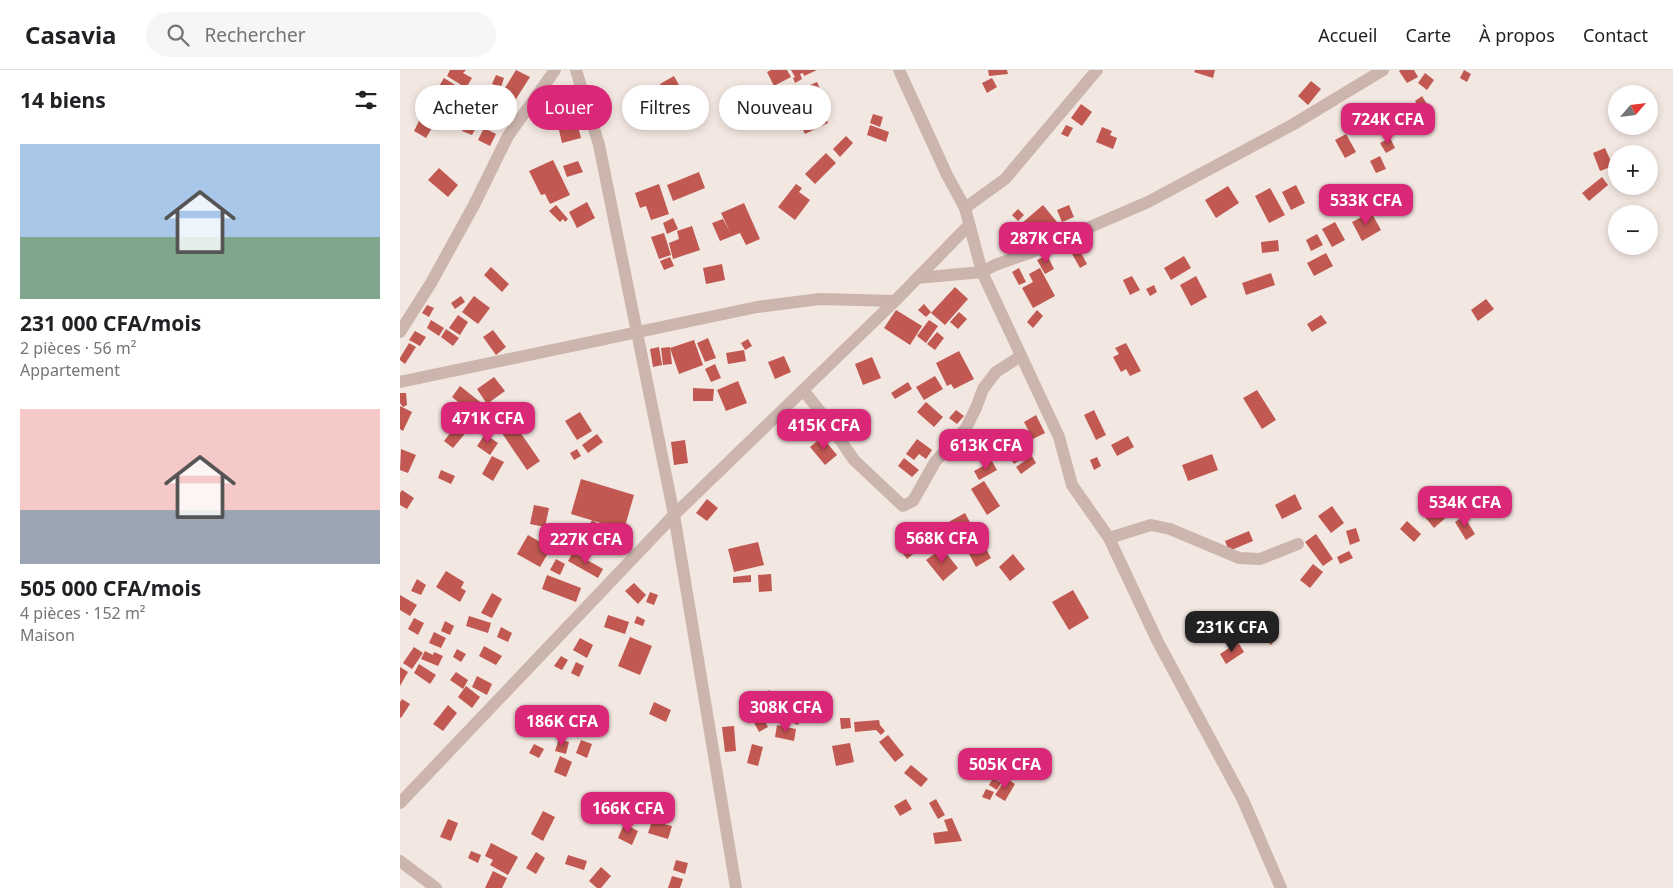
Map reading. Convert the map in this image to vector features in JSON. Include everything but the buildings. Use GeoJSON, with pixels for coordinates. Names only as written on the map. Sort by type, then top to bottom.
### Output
{"type":"FeatureCollection","features":[{"type":"Feature","properties":{"kind":"street"},"geometry":{"type":"LineString","coordinates":[[400,332],[431,283],[469,214],[508,136],[555,70]]}},
{"type":"Feature","properties":{"kind":"street"},"geometry":{"type":"LineString","coordinates":[[576,70],[599,145],[674,515],[736,888]]}},
{"type":"Feature","properties":{"kind":"street"},"geometry":{"type":"LineString","coordinates":[[899,70],[947,175],[965,208],[982,272],[1059,437],[1072,485],[1109,538],[1158,642],[1244,800],[1281,888]]}},
{"type":"Feature","properties":{"kind":"street"},"geometry":{"type":"LineString","coordinates":[[965,208],[1005,179],[1097,70]]}},
{"type":"Feature","properties":{"kind":"street"},"geometry":{"type":"LineString","coordinates":[[918,278],[982,272],[1148,202],[1292,125],[1384,70]]}},
{"type":"Feature","properties":{"kind":"street"},"geometry":{"type":"LineString","coordinates":[[400,802],[674,515],[895,301],[969,225]]}},
{"type":"Feature","properties":{"kind":"street"},"geometry":{"type":"LineString","coordinates":[[400,382],[757,307],[820,299],[895,301]]}},
{"type":"Feature","properties":{"kind":"street"},"geometry":{"type":"LineString","coordinates":[[803,390],[823,414],[854,460],[903,506],[913,501],[935,462],[966,428],[983,389],[996,372],[1021,356]]}},
{"type":"Feature","properties":{"kind":"street"},"geometry":{"type":"LineString","coordinates":[[1109,538],[1151,525],[1170,529],[1239,558],[1260,559],[1298,544]]}},
{"type":"Feature","properties":{"kind":"street"},"geometry":{"type":"LineString","coordinates":[[400,861],[436,888]]}}]}
